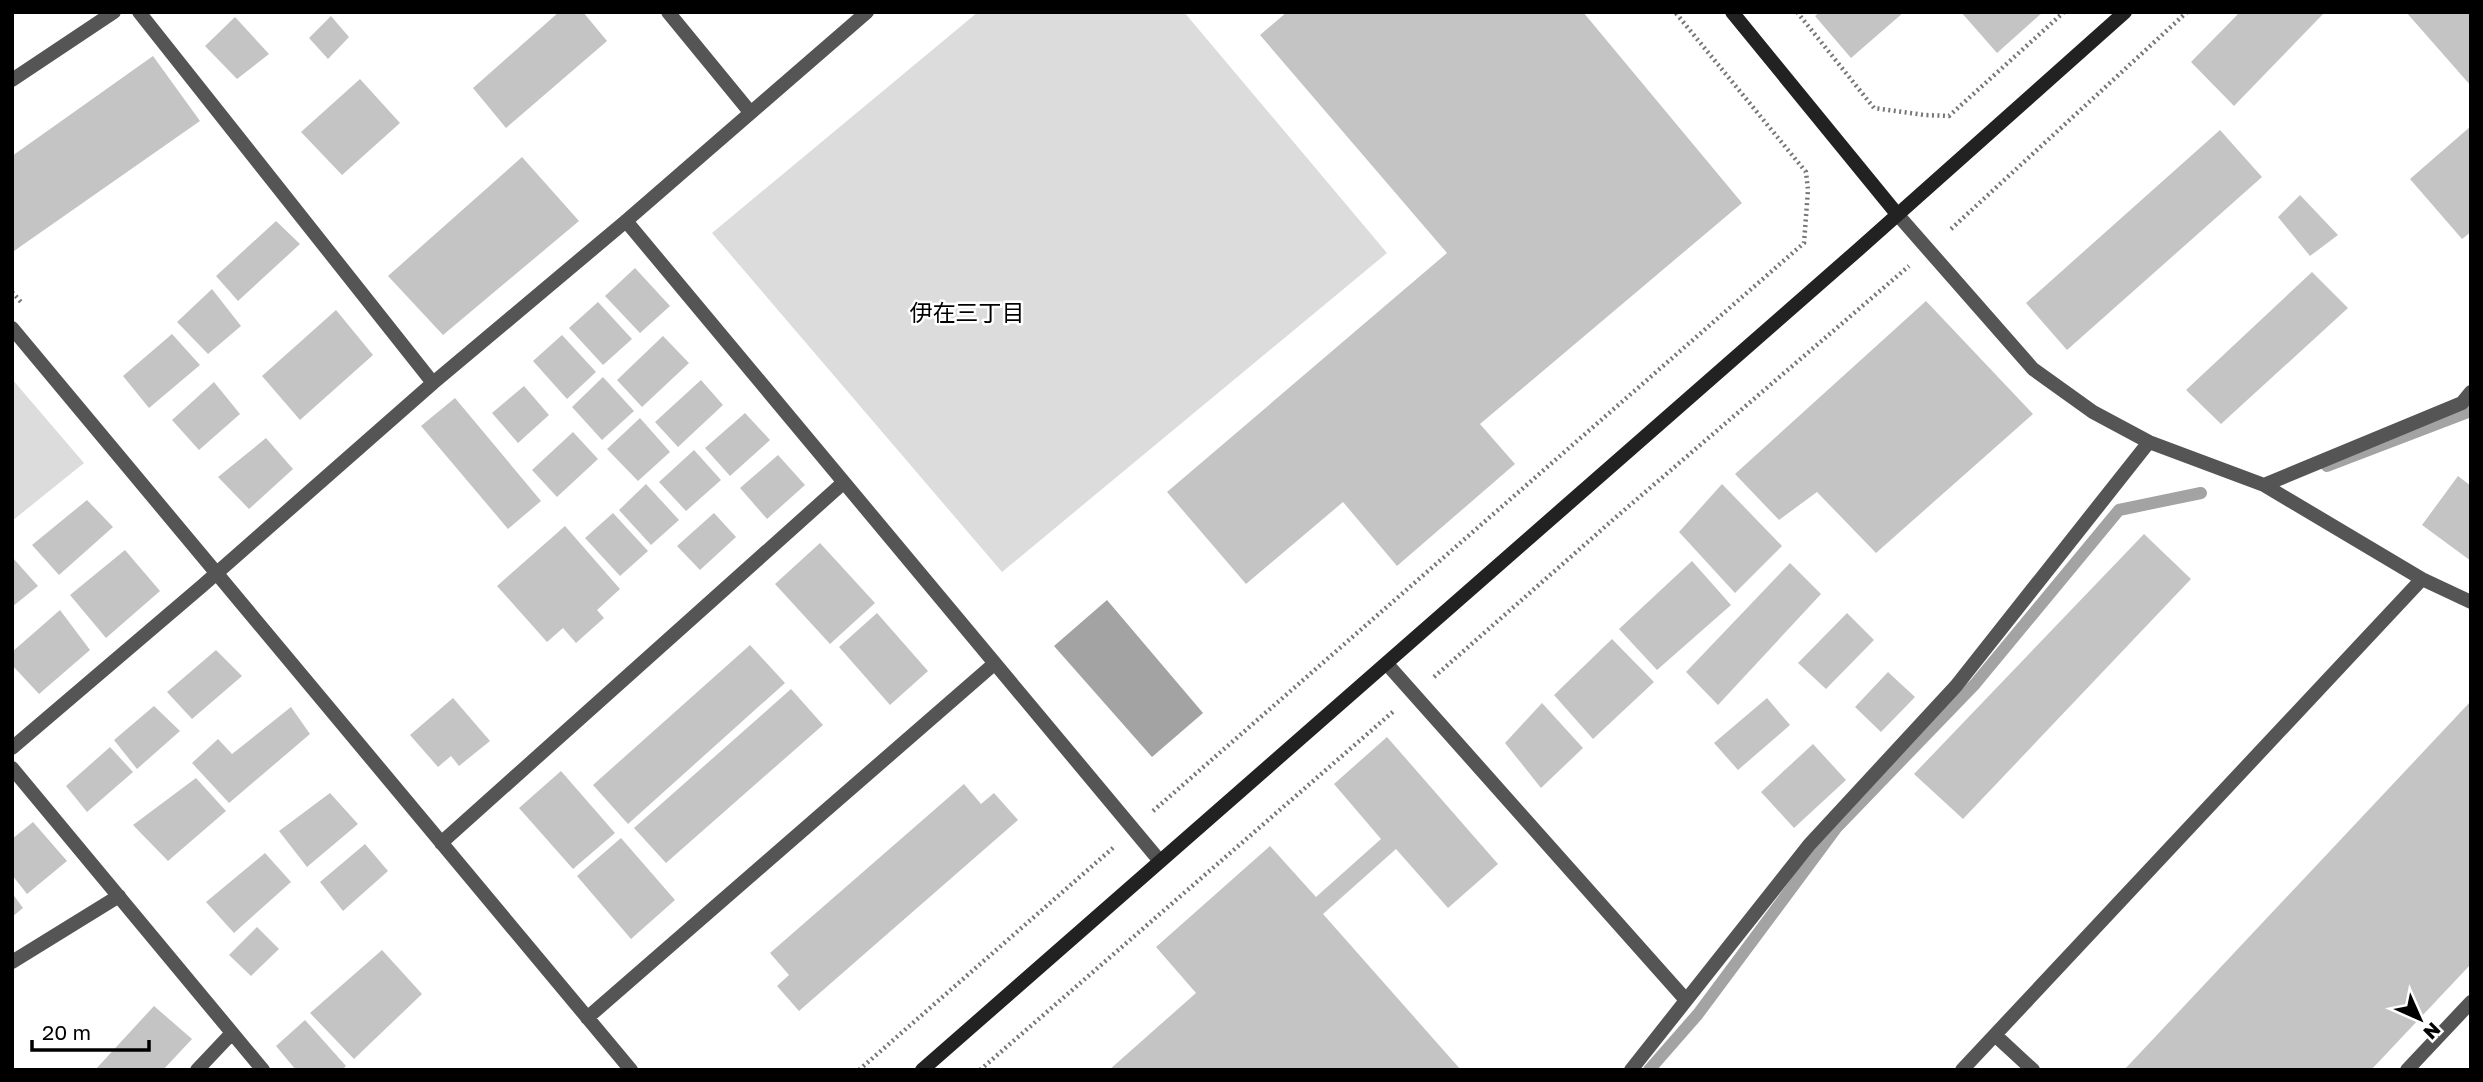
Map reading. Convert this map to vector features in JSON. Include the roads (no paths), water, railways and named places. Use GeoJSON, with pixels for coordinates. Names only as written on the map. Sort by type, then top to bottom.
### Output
{"type":"FeatureCollection","features":[{"type":"Feature","properties":{"kind":"street"},"geometry":{"type":"LineString","coordinates":[[12,80],[114,12]]}},
{"type":"Feature","properties":{"kind":"street"},"geometry":{"type":"LineString","coordinates":[[139,12],[433,383]]}},
{"type":"Feature","properties":{"kind":"street"},"geometry":{"type":"LineString","coordinates":[[668,12],[751,113]]}},
{"type":"Feature","properties":{"kind":"street"},"geometry":{"type":"LineString","coordinates":[[12,748],[867,12]]}},
{"type":"Feature","properties":{"kind":"street"},"geometry":{"type":"LineString","coordinates":[[1732,12],[1897,214],[2034,369],[2093,412],[2149,442],[2264,485],[2422,579],[2471,602]]}},
{"type":"Feature","properties":{"kind":"street"},"geometry":{"type":"LineString","coordinates":[[922,1070],[1159,860],[1387,664],[2125,12]]}},
{"type":"Feature","properties":{"kind":"street"},"geometry":{"type":"LineString","coordinates":[[626,221],[1159,860]]}},
{"type":"Feature","properties":{"kind":"street"},"geometry":{"type":"LineString","coordinates":[[12,328],[631,1070]]}},
{"type":"Feature","properties":{"kind":"street"},"geometry":{"type":"LineString","coordinates":[[2264,485],[2462,403],[2471,392]]}},
{"type":"Feature","properties":{"kind":"street"},"geometry":{"type":"LineString","coordinates":[[1631,1070],[1809,845],[1956,687],[2149,442]]}},
{"type":"Feature","properties":{"kind":"street"},"geometry":{"type":"LineString","coordinates":[[442,843],[843,483]]}},
{"type":"Feature","properties":{"kind":"street"},"geometry":{"type":"LineString","coordinates":[[1962,1070],[2422,579]]}},
{"type":"Feature","properties":{"kind":"street"},"geometry":{"type":"LineString","coordinates":[[587,1018],[995,664]]}},
{"type":"Feature","properties":{"kind":"street"},"geometry":{"type":"LineString","coordinates":[[1387,664],[1686,1000]]}},
{"type":"Feature","properties":{"kind":"street"},"geometry":{"type":"LineString","coordinates":[[12,768],[263,1070]]}},
{"type":"Feature","properties":{"kind":"street"},"geometry":{"type":"LineString","coordinates":[[12,962],[119,896]]}},
{"type":"Feature","properties":{"kind":"street"},"geometry":{"type":"LineString","coordinates":[[2407,1070],[2471,1002]]}},
{"type":"Feature","properties":{"kind":"street"},"geometry":{"type":"LineString","coordinates":[[197,1070],[232,1033]]}},
{"type":"Feature","properties":{"kind":"street"},"geometry":{"type":"LineString","coordinates":[[1995,1035],[2033,1070]]}},
{"type":"Feature","properties":{"kind":"waterway"},"geometry":{"type":"LineString","coordinates":[[2327,466],[2471,411]]}},
{"type":"Feature","properties":{"kind":"waterway"},"geometry":{"type":"LineString","coordinates":[[1649,1070],[1698,1014],[1837,827],[1975,684],[2119,510],[2201,493]]}},
{"type":"Feature","properties":{"kind":"district","name":"伊在三丁目"},"geometry":{"type":"Point","coordinates":[967,312]}}]}
